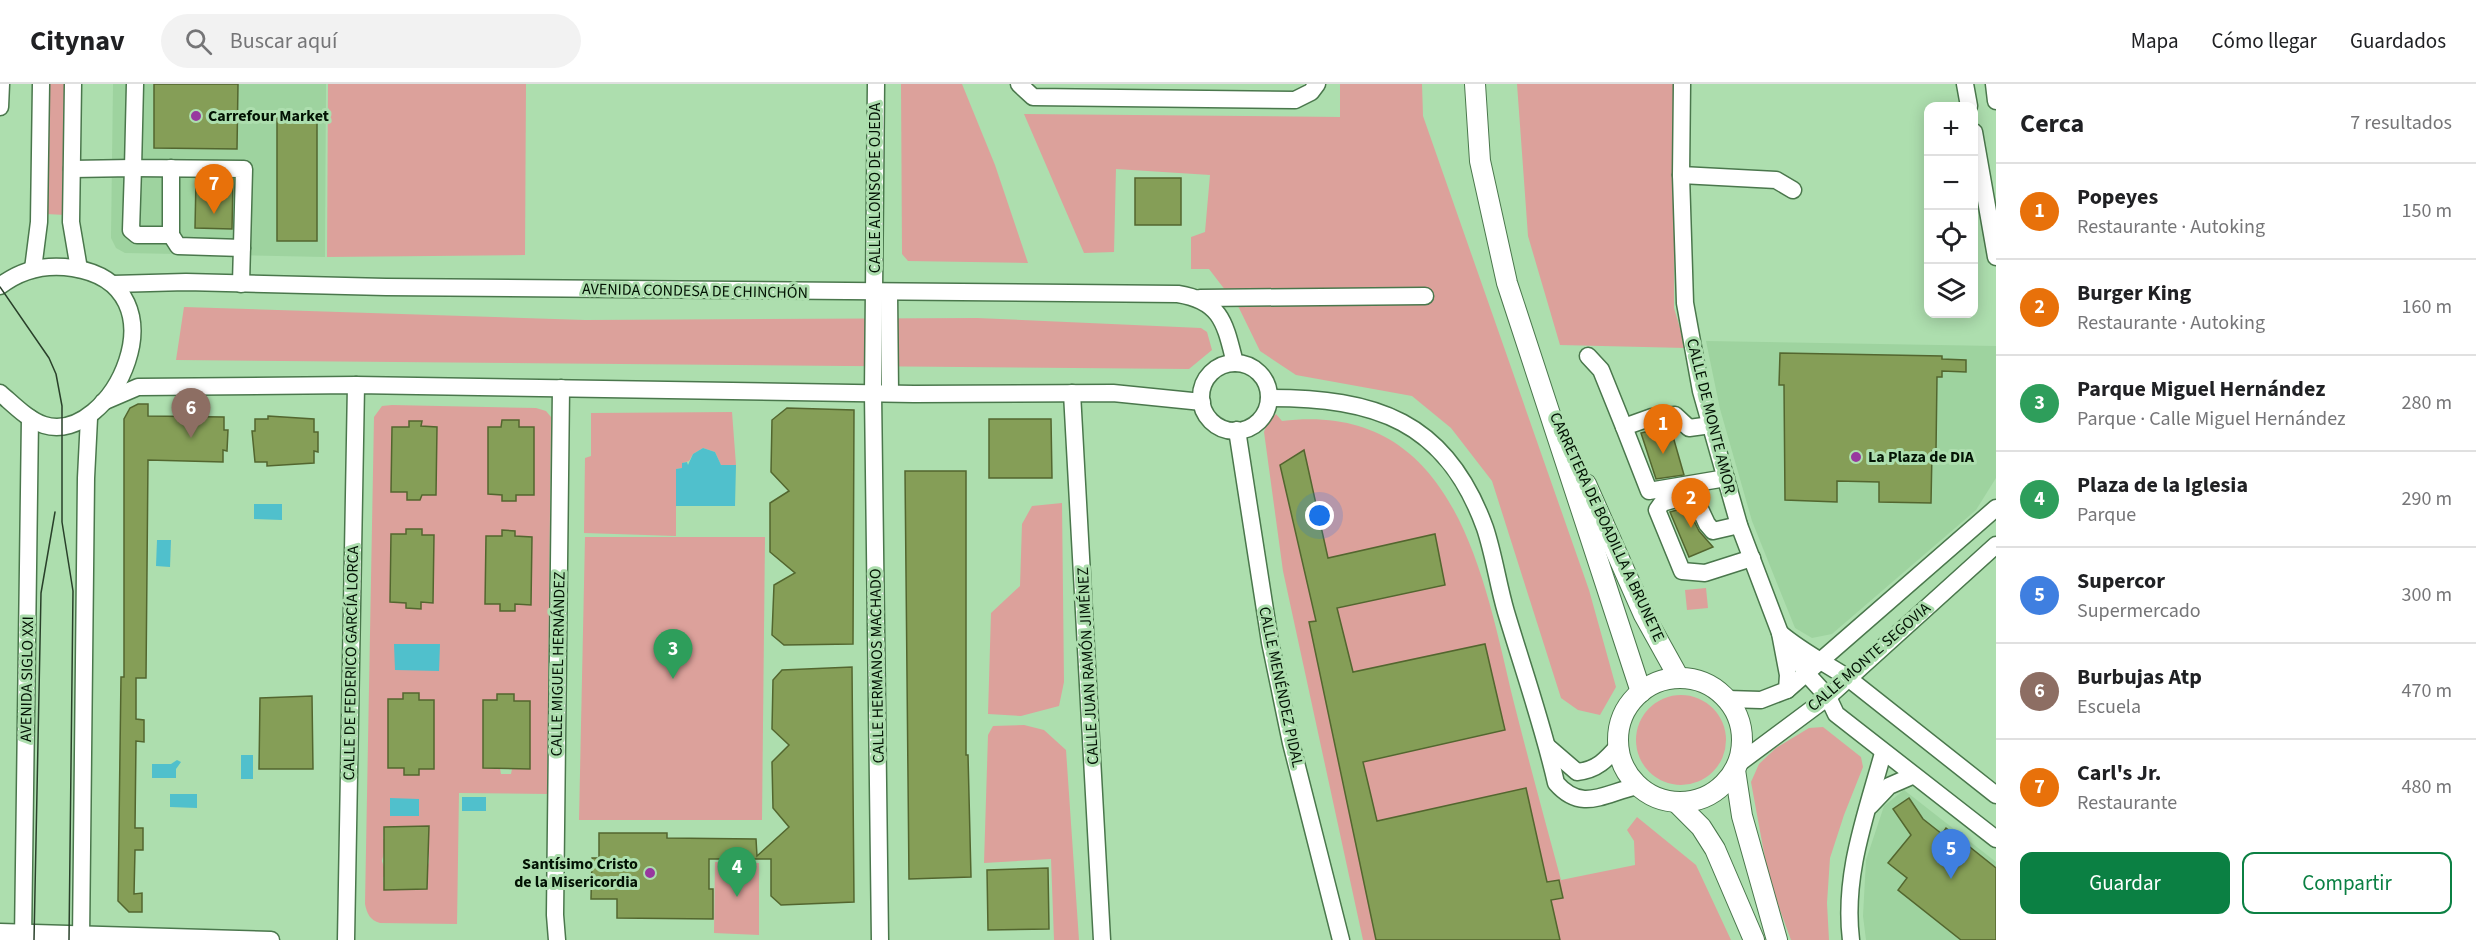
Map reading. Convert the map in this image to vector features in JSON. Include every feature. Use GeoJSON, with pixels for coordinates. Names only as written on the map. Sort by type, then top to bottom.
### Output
{"type":"FeatureCollection","features":[{"type":"Feature","properties":{"kind":"main road","name":"CARRETERA DE BOADILLA A BRUNETE"},"geometry":{"type":"LineString","coordinates":[[1475,84],[1480,161],[1490,215],[1507,282],[1641,692]]}},
{"type":"Feature","properties":{"kind":"main road","name":"CARRETERA DE BOADILLA A BRUNETE"},"geometry":{"type":"LineString","coordinates":[[1537,374],[1644,615],[1679,678]]}},
{"type":"Feature","properties":{"kind":"main road"},"geometry":{"type":"LineString","coordinates":[[1736,767],[1726,782],[1710,795],[1690,801],[1676,802],[1653,795],[1638,786],[1626,770],[1619,745],[1623,716],[1641,692],[1659,682],[1679,678],[1697,680],[1713,687],[1727,699],[1735,710],[1742,737],[1736,767],[1742,816],[1777,940]]}},
{"type":"Feature","properties":{"kind":"main road"},"geometry":{"type":"LineString","coordinates":[[1676,802],[1701,827],[1715,849],[1752,938]]}},
{"type":"Feature","properties":{"kind":"street"},"geometry":{"type":"LineString","coordinates":[[0,107],[1,84]]}},
{"type":"Feature","properties":{"kind":"street"},"geometry":{"type":"LineString","coordinates":[[33,269],[39,222],[41,84]]}},
{"type":"Feature","properties":{"kind":"street"},"geometry":{"type":"LineString","coordinates":[[73,84],[71,222],[78,269]]}},
{"type":"Feature","properties":{"kind":"street"},"geometry":{"type":"LineString","coordinates":[[135,84],[131,231],[137,235],[171,235]]}},
{"type":"Feature","properties":{"kind":"street","name":"CALLE ALONSO DE OJEDA"},"geometry":{"type":"LineString","coordinates":[[876,84],[882,293],[882,393]]}},
{"type":"Feature","properties":{"kind":"street"},"geometry":{"type":"LineString","coordinates":[[1019,84],[1033,97],[1294,100],[1311,92],[1317,84]]}},
{"type":"Feature","properties":{"kind":"street","name":"CALLE DE MONTE AMOR"},"geometry":{"type":"LineString","coordinates":[[1682,84],[1680,175],[1685,303],[1701,391],[1739,525],[1780,633],[1788,675],[1787,690]]}},
{"type":"Feature","properties":{"kind":"street"},"geometry":{"type":"LineString","coordinates":[[1965,84],[1968,102]]}},
{"type":"Feature","properties":{"kind":"street"},"geometry":{"type":"LineString","coordinates":[[1994,84],[1996,101]]}},
{"type":"Feature","properties":{"kind":"street"},"geometry":{"type":"LineString","coordinates":[[1978,155],[1996,257]]}},
{"type":"Feature","properties":{"kind":"street"},"geometry":{"type":"LineString","coordinates":[[171,168],[171,235],[178,246],[242,248]]}},
{"type":"Feature","properties":{"kind":"street"},"geometry":{"type":"LineString","coordinates":[[72,169],[244,169],[241,284]]}},
{"type":"Feature","properties":{"kind":"street"},"geometry":{"type":"LineString","coordinates":[[1680,175],[1776,180],[1793,190]]}},
{"type":"Feature","properties":{"kind":"street"},"geometry":{"type":"LineString","coordinates":[[0,286],[33,269],[60,266],[78,269],[113,284],[129,304],[133,330],[124,365],[115,386],[89,418],[76,424],[55,427],[43,425],[30,418],[0,393]]}},
{"type":"Feature","properties":{"kind":"street","name":"AVENIDA CONDESA DE CHINCHÓN"},"geometry":{"type":"LineString","coordinates":[[113,284],[1178,294],[1200,298],[1425,296]]}},
{"type":"Feature","properties":{"kind":"street"},"geometry":{"type":"LineString","coordinates":[[1200,298],[1213,307],[1225,326],[1235,363]]}},
{"type":"Feature","properties":{"kind":"street"},"geometry":{"type":"LineString","coordinates":[[1588,356],[1601,370],[1682,571],[1705,573],[1752,558]]}},
{"type":"Feature","properties":{"kind":"street"},"geometry":{"type":"LineString","coordinates":[[1235,363],[1256,369],[1263,377],[1269,398],[1267,408],[1256,424],[1237,430],[1228,429],[1211,420],[1202,402],[1202,393],[1210,375],[1216,369],[1235,363]]}},
{"type":"Feature","properties":{"kind":"street"},"geometry":{"type":"LineString","coordinates":[[104,402],[138,387],[356,385],[882,393],[1113,393],[1202,402]]}},
{"type":"Feature","properties":{"kind":"street","name":"CALLE DE FEDERICO GARCÍA LORCA"},"geometry":{"type":"LineString","coordinates":[[346,940],[356,385]]}},
{"type":"Feature","properties":{"kind":"street","name":"CALLE MIGUEL HERNÁNDEZ"},"geometry":{"type":"LineString","coordinates":[[557,940],[555,915],[561,388]]}},
{"type":"Feature","properties":{"kind":"street","name":"CALLE HERMANOS MACHADO"},"geometry":{"type":"LineString","coordinates":[[880,940],[882,393]]}},
{"type":"Feature","properties":{"kind":"street","name":"CALLE JUAN RAMÓN JIMÉNEZ"},"geometry":{"type":"LineString","coordinates":[[1072,393],[1102,940]]}},
{"type":"Feature","properties":{"kind":"street"},"geometry":{"type":"LineString","coordinates":[[1269,398],[1344,401],[1372,407],[1399,419],[1442,454],[1467,487],[1485,528],[1506,610],[1548,747],[1556,783],[1567,795],[1580,801],[1638,786]]}},
{"type":"Feature","properties":{"kind":"street"},"geometry":{"type":"LineString","coordinates":[[1624,428],[1652,417],[1675,415],[1689,428],[1711,425]]}},
{"type":"Feature","properties":{"kind":"street","name":"AVENIDA SIGLO XXI"},"geometry":{"type":"LineString","coordinates":[[23,936],[30,418]]}},
{"type":"Feature","properties":{"kind":"street"},"geometry":{"type":"LineString","coordinates":[[81,937],[86,478],[89,418]]}},
{"type":"Feature","properties":{"kind":"street","name":"CALLE MENÉNDEZ PIDAL"},"geometry":{"type":"LineString","coordinates":[[1237,430],[1270,642],[1341,940]]}},
{"type":"Feature","properties":{"kind":"street"},"geometry":{"type":"LineString","coordinates":[[1649,491],[1726,478]]}},
{"type":"Feature","properties":{"kind":"street"},"geometry":{"type":"LineString","coordinates":[[1657,510],[1662,502],[1693,494],[1713,531],[1739,525]]}},
{"type":"Feature","properties":{"kind":"street","name":"CALLE MONTE SEGOVIA"},"geometry":{"type":"LineString","coordinates":[[1727,699],[1761,700],[1787,690],[1996,508]]}},
{"type":"Feature","properties":{"kind":"street","name":"CALLE MONTE SEGOVIA"},"geometry":{"type":"LineString","coordinates":[[1736,767],[1828,697],[1996,545]]}},
{"type":"Feature","properties":{"kind":"street"},"geometry":{"type":"LineString","coordinates":[[1780,633],[1802,651],[1848,678],[1996,795]]}},
{"type":"Feature","properties":{"kind":"street","name":"CALLE DE MONTE AMOR"},"geometry":{"type":"LineString","coordinates":[[1780,633],[1807,674],[1828,697],[1836,714],[1912,776],[1996,839]]}},
{"type":"Feature","properties":{"kind":"street"},"geometry":{"type":"LineString","coordinates":[[1548,747],[1577,772],[1590,771],[1604,762],[1619,745]]}},
{"type":"Feature","properties":{"kind":"street"},"geometry":{"type":"LineString","coordinates":[[1851,940],[1848,903],[1854,853],[1883,753]]}},
{"type":"Feature","properties":{"kind":"street"},"geometry":{"type":"LineString","coordinates":[[1868,809],[1889,786],[1912,776]]}},
{"type":"Feature","properties":{"kind":"street"},"geometry":{"type":"LineString","coordinates":[[0,932],[23,936],[271,940]]}},
{"type":"Feature","properties":{"kind":"shaded area"},"geometry":{"type":"Polygon","coordinates":[[[48,84],[67,84],[65,215],[46,214],[48,84]]]}},
{"type":"Feature","properties":{"kind":"shaded area"},"geometry":{"type":"Polygon","coordinates":[[[113,84],[326,84],[325,257],[125,253],[116,248],[111,238],[113,84]]]}},
{"type":"Feature","properties":{"kind":"shaded area"},"geometry":{"type":"Polygon","coordinates":[[[328,84],[526,84],[525,255],[327,257],[328,84]]]}},
{"type":"Feature","properties":{"kind":"shaded area"},"geometry":{"type":"Polygon","coordinates":[[[901,84],[962,84],[995,165],[1028,263],[908,261],[902,254],[901,84]]]}},
{"type":"Feature","properties":{"kind":"shaded area"},"geometry":{"type":"Polygon","coordinates":[[[1340,84],[1422,84],[1423,116],[1589,590],[1616,687],[1600,715],[1578,710],[1561,698],[1492,481],[1451,428],[1412,396],[1296,375],[1260,351],[1239,308],[1209,269],[1191,269],[1191,237],[1205,232],[1210,175],[1116,169],[1114,252],[1084,253],[1024,114],[1340,117],[1340,84]]]}},
{"type":"Feature","properties":{"kind":"shaded area"},"geometry":{"type":"Polygon","coordinates":[[[1517,84],[1675,84],[1674,308],[1686,348],[1560,345],[1528,236],[1517,84]]]}},
{"type":"Feature","properties":{"kind":"shaded area"},"geometry":{"type":"Polygon","coordinates":[[[184,307],[585,320],[977,318],[1201,328],[1207,332],[1212,350],[1189,369],[176,360],[184,307]]]}},
{"type":"Feature","properties":{"kind":"shaded area"},"geometry":{"type":"Polygon","coordinates":[[[1706,341],[1996,346],[1996,478],[1976,510],[1832,634],[1812,638],[1795,628],[1752,521],[1720,409],[1706,341]]]}},
{"type":"Feature","properties":{"kind":"shaded area"},"geometry":{"type":"Polygon","coordinates":[[[382,406],[536,408],[546,411],[551,417],[547,794],[459,793],[457,924],[380,923],[370,916],[365,904],[374,417],[382,406]],[[502,420],[501,427],[488,427],[488,494],[534,494],[534,428],[519,427],[518,420],[502,420]],[[409,421],[409,427],[392,427],[391,492],[407,492],[407,500],[420,500],[422,495],[436,495],[437,427],[421,426],[421,421],[409,421]],[[407,529],[406,534],[391,534],[390,602],[406,602],[406,608],[420,609],[421,602],[433,602],[434,535],[422,535],[422,529],[407,529]],[[502,530],[502,536],[486,536],[485,604],[500,604],[515,611],[515,604],[531,604],[532,537],[515,536],[515,531],[502,530]],[[388,699],[388,768],[404,768],[405,775],[418,775],[419,769],[434,769],[434,701],[388,699]],[[483,700],[483,768],[500,768],[501,774],[511,774],[512,769],[530,769],[530,702],[483,700]],[[428,826],[384,827],[383,839],[387,839],[382,861],[387,877],[383,877],[384,889],[427,889],[428,877],[424,877],[429,862],[428,826]]]}},
{"type":"Feature","properties":{"kind":"shaded area"},"geometry":{"type":"Polygon","coordinates":[[[732,412],[736,465],[721,465],[715,452],[703,448],[693,454],[689,461],[683,463],[683,468],[676,469],[676,536],[584,533],[585,458],[591,456],[591,413],[732,412]]]}},
{"type":"Feature","properties":{"kind":"shaded area"},"geometry":{"type":"Polygon","coordinates":[[[1276,414],[1282,421],[1341,422],[1387,438],[1424,467],[1452,506],[1473,552],[1489,602],[1561,880],[1635,865],[1634,841],[1627,830],[1637,817],[1696,865],[1731,940],[1363,940],[1283,571],[1264,432],[1267,423],[1276,414]]]}},
{"type":"Feature","properties":{"kind":"shaded area"},"geometry":{"type":"Polygon","coordinates":[[[1062,503],[1064,682],[1059,706],[1021,716],[988,714],[991,613],[1020,586],[1022,524],[1032,506],[1062,503]]]}},
{"type":"Feature","properties":{"kind":"shaded area"},"geometry":{"type":"Polygon","coordinates":[[[585,537],[765,537],[762,820],[579,820],[585,537]]]}},
{"type":"Feature","properties":{"kind":"shaded area"},"geometry":{"type":"Polygon","coordinates":[[[1706,588],[1708,608],[1687,610],[1685,590],[1706,588]]]}},
{"type":"Feature","properties":{"kind":"shaded area"},"geometry":{"type":"Polygon","coordinates":[[[1681,695],[1698,698],[1713,708],[1723,723],[1726,740],[1723,757],[1713,772],[1698,782],[1681,785],[1664,782],[1649,772],[1639,757],[1636,740],[1639,723],[1649,708],[1664,698],[1681,695]]]}},
{"type":"Feature","properties":{"kind":"shaded area"},"geometry":{"type":"Polygon","coordinates":[[[1024,725],[1044,730],[1066,750],[1079,940],[1054,940],[1051,859],[984,863],[988,735],[993,726],[1024,725]]]}},
{"type":"Feature","properties":{"kind":"shaded area"},"geometry":{"type":"Polygon","coordinates":[[[1823,727],[1861,757],[1863,767],[1830,858],[1827,903],[1829,940],[1791,940],[1769,880],[1751,782],[1759,764],[1776,748],[1809,728],[1823,727]]]}},
{"type":"Feature","properties":{"kind":"shaded area"},"geometry":{"type":"Polygon","coordinates":[[[1904,790],[1996,862],[1996,940],[1866,940],[1863,916],[1866,860],[1884,806],[1904,790]]]}},
{"type":"Feature","properties":{"kind":"shaded area"},"geometry":{"type":"Polygon","coordinates":[[[715,862],[759,863],[759,935],[714,933],[715,862]]]}},
{"type":"Feature","properties":{"kind":"water"},"geometry":{"type":"Polygon","coordinates":[[[703,448],[715,452],[721,465],[736,465],[735,506],[676,506],[676,469],[682,468],[682,463],[687,462],[688,465],[693,454],[703,448]]]}},
{"type":"Feature","properties":{"kind":"water"},"geometry":{"type":"Polygon","coordinates":[[[254,504],[282,504],[282,520],[254,519],[254,504]]]}},
{"type":"Feature","properties":{"kind":"water"},"geometry":{"type":"Polygon","coordinates":[[[157,540],[171,540],[170,567],[156,566],[157,540]]]}},
{"type":"Feature","properties":{"kind":"water"},"geometry":{"type":"Polygon","coordinates":[[[394,644],[440,644],[439,671],[395,670],[394,644]]]}},
{"type":"Feature","properties":{"kind":"water"},"geometry":{"type":"Polygon","coordinates":[[[241,755],[253,755],[253,779],[241,779],[241,755]]]}},
{"type":"Feature","properties":{"kind":"water"},"geometry":{"type":"Polygon","coordinates":[[[177,760],[181,762],[176,769],[176,778],[152,778],[152,764],[171,764],[177,760]]]}},
{"type":"Feature","properties":{"kind":"water"},"geometry":{"type":"Polygon","coordinates":[[[170,794],[197,794],[197,808],[170,807],[170,794]]]}},
{"type":"Feature","properties":{"kind":"water"},"geometry":{"type":"Polygon","coordinates":[[[462,797],[486,797],[486,811],[462,811],[462,797]]]}},
{"type":"Feature","properties":{"kind":"water"},"geometry":{"type":"Polygon","coordinates":[[[390,798],[419,799],[419,816],[390,816],[390,798]]]}},
{"type":"Feature","properties":{"kind":"building","name":"Carrefour Market"},"geometry":{"type":"Polygon","coordinates":[[[154,84],[238,84],[237,149],[154,148],[154,84]]]}},
{"type":"Feature","properties":{"kind":"building"},"geometry":{"type":"Polygon","coordinates":[[[277,116],[317,116],[317,241],[277,241],[277,116]]]}},
{"type":"Feature","properties":{"kind":"building"},"geometry":{"type":"Polygon","coordinates":[[[1135,178],[1181,178],[1181,225],[1135,225],[1135,178]]]}},
{"type":"Feature","properties":{"kind":"building"},"geometry":{"type":"Polygon","coordinates":[[[196,179],[233,179],[232,229],[195,228],[196,179]]]}},
{"type":"Feature","properties":{"kind":"building"},"geometry":{"type":"Polygon","coordinates":[[[1780,353],[1942,356],[1942,359],[1966,360],[1966,372],[1942,371],[1942,377],[1937,377],[1936,451],[1932,451],[1931,503],[1879,502],[1879,482],[1837,481],[1837,502],[1785,500],[1784,385],[1779,385],[1780,353]]]}},
{"type":"Feature","properties":{"kind":"building"},"geometry":{"type":"Polygon","coordinates":[[[138,404],[148,404],[148,416],[224,417],[224,430],[228,430],[227,451],[223,450],[223,462],[148,460],[146,678],[136,678],[136,719],[144,720],[144,742],[136,741],[135,828],[143,828],[143,850],[135,850],[134,894],[142,893],[142,912],[129,912],[118,901],[121,677],[124,677],[124,419],[130,408],[138,404]]]}},
{"type":"Feature","properties":{"kind":"building"},"geometry":{"type":"Polygon","coordinates":[[[787,408],[854,410],[853,644],[784,645],[772,635],[774,585],[795,573],[770,552],[770,503],[789,491],[771,472],[772,420],[787,408]]]}},
{"type":"Feature","properties":{"kind":"building"},"geometry":{"type":"Polygon","coordinates":[[[268,416],[314,419],[314,432],[318,432],[318,452],[314,451],[314,463],[267,466],[267,462],[255,462],[252,431],[255,431],[255,419],[268,419],[268,416]]]}},
{"type":"Feature","properties":{"kind":"building"},"geometry":{"type":"Polygon","coordinates":[[[989,419],[1051,419],[1052,478],[989,478],[989,419]]]}},
{"type":"Feature","properties":{"kind":"building"},"geometry":{"type":"Polygon","coordinates":[[[502,420],[519,420],[519,427],[534,427],[534,495],[516,495],[516,501],[502,501],[502,495],[488,494],[488,427],[501,427],[502,420]]]}},
{"type":"Feature","properties":{"kind":"building"},"geometry":{"type":"Polygon","coordinates":[[[409,421],[422,421],[421,426],[437,427],[436,495],[422,495],[420,500],[407,500],[407,492],[391,492],[392,427],[409,427],[409,421]]]}},
{"type":"Feature","properties":{"kind":"building"},"geometry":{"type":"Polygon","coordinates":[[[1670,426],[1684,475],[1656,479],[1641,433],[1670,426]]]}},
{"type":"Feature","properties":{"kind":"building"},"geometry":{"type":"Polygon","coordinates":[[[1304,450],[1328,558],[1435,534],[1445,585],[1337,608],[1353,672],[1485,644],[1505,730],[1363,762],[1377,821],[1526,788],[1547,882],[1559,880],[1563,898],[1551,900],[1560,940],[1376,940],[1309,622],[1316,621],[1280,465],[1304,450]]]}},
{"type":"Feature","properties":{"kind":"building"},"geometry":{"type":"Polygon","coordinates":[[[905,471],[966,471],[966,755],[968,755],[971,877],[909,879],[905,471]]]}},
{"type":"Feature","properties":{"kind":"building"},"geometry":{"type":"Polygon","coordinates":[[[1687,507],[1699,531],[1713,547],[1689,557],[1670,512],[1687,507]]]}},
{"type":"Feature","properties":{"kind":"building"},"geometry":{"type":"Polygon","coordinates":[[[406,529],[422,529],[422,535],[434,535],[433,603],[421,602],[421,609],[406,608],[406,603],[390,602],[391,534],[406,534],[406,529]]]}},
{"type":"Feature","properties":{"kind":"building"},"geometry":{"type":"Polygon","coordinates":[[[502,530],[515,531],[515,536],[532,537],[531,605],[515,604],[515,611],[500,611],[500,604],[485,604],[486,536],[502,536],[502,530]]]}},
{"type":"Feature","properties":{"kind":"building"},"geometry":{"type":"Polygon","coordinates":[[[852,667],[854,902],[781,905],[771,896],[771,859],[709,859],[709,889],[713,889],[713,919],[617,918],[617,899],[591,899],[592,858],[599,858],[599,833],[667,833],[667,838],[756,839],[757,856],[789,827],[773,808],[772,762],[789,745],[772,729],[773,680],[782,670],[852,667]]]}},
{"type":"Feature","properties":{"kind":"building"},"geometry":{"type":"Polygon","coordinates":[[[403,693],[419,693],[419,700],[434,700],[434,769],[419,769],[419,775],[404,775],[404,768],[388,768],[388,699],[403,699],[403,693]]]}},
{"type":"Feature","properties":{"kind":"building"},"geometry":{"type":"Polygon","coordinates":[[[497,694],[514,694],[514,701],[530,701],[530,769],[483,768],[483,700],[497,700],[497,694]]]}},
{"type":"Feature","properties":{"kind":"building"},"geometry":{"type":"Polygon","coordinates":[[[312,696],[313,769],[259,769],[260,698],[312,696]]]}},
{"type":"Feature","properties":{"kind":"building"},"geometry":{"type":"Polygon","coordinates":[[[1909,798],[1923,819],[1942,834],[1946,828],[1996,868],[1996,940],[1961,940],[1898,890],[1907,878],[1888,863],[1911,835],[1893,809],[1909,798]]]}},
{"type":"Feature","properties":{"kind":"building"},"geometry":{"type":"Polygon","coordinates":[[[429,826],[427,889],[384,890],[384,827],[429,826]]]}},
{"type":"Feature","properties":{"kind":"building"},"geometry":{"type":"Polygon","coordinates":[[[1048,868],[1049,929],[988,930],[987,870],[1048,868]]]}},
{"type":"Feature","properties":{"kind":"tram line"},"geometry":{"type":"LineString","coordinates":[[0,287],[49,358],[56,374],[62,406],[62,522],[73,591],[69,940]]}},
{"type":"Feature","properties":{"kind":"tram line"},"geometry":{"type":"LineString","coordinates":[[34,940],[41,593],[55,512]]}},
{"type":"Feature","properties":{"kind":"place","name":"Carrefour Market"},"geometry":{"type":"Point","coordinates":[196,116]}},
{"type":"Feature","properties":{"kind":"place","name":"Carl's Jr."},"geometry":{"type":"Point","coordinates":[214,214]}},
{"type":"Feature","properties":{"kind":"place","name":"Burbujas Atp"},"geometry":{"type":"Point","coordinates":[191,438]}},
{"type":"Feature","properties":{"kind":"place","name":"Popeyes"},"geometry":{"type":"Point","coordinates":[1663,454]}},
{"type":"Feature","properties":{"kind":"place","name":"La Plaza de DIA"},"geometry":{"type":"Point","coordinates":[1856,457]}},
{"type":"Feature","properties":{"kind":"place","name":"Burger King"},"geometry":{"type":"Point","coordinates":[1691,528]}},
{"type":"Feature","properties":{"kind":"place","name":"Parque Miguel Hernández"},"geometry":{"type":"Point","coordinates":[673,679]}},
{"type":"Feature","properties":{"kind":"place","name":"Santísimo Cristo de la Misericordia"},"geometry":{"type":"Point","coordinates":[650,873]}},
{"type":"Feature","properties":{"kind":"place","name":"Supercor"},"geometry":{"type":"Point","coordinates":[1951,879]}},
{"type":"Feature","properties":{"kind":"place","name":"Plaza de la Iglesia"},"geometry":{"type":"Point","coordinates":[737,897]}}]}
